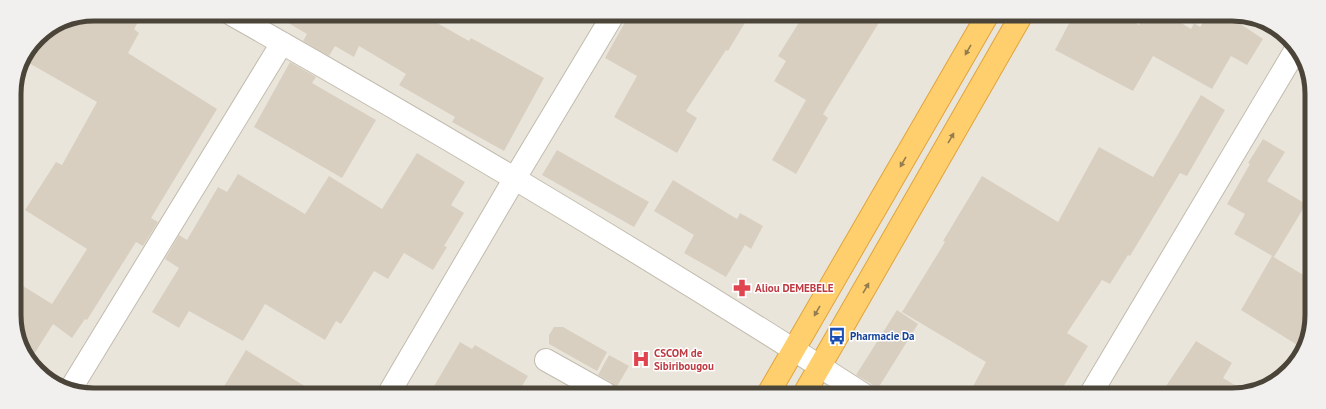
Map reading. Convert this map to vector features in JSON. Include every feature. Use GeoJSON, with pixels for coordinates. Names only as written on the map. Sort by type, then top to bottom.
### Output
{"type":"FeatureCollection","features":[{"type":"Feature","properties":{"kind":"highway"},"geometry":{"type":"LineString","coordinates":[[772,388],[984,21]]}},
{"type":"Feature","properties":{"kind":"highway"},"geometry":{"type":"LineString","coordinates":[[808,388],[1018,21]]}},
{"type":"Feature","properties":{"kind":"street"},"geometry":{"type":"LineString","coordinates":[[243,21],[515,178],[853,388]]}},
{"type":"Feature","properties":{"kind":"street"},"geometry":{"type":"LineString","coordinates":[[393,388],[515,178],[609,21]]}},
{"type":"Feature","properties":{"kind":"street"},"geometry":{"type":"LineString","coordinates":[[73,384],[282,43]]}},
{"type":"Feature","properties":{"kind":"street"},"geometry":{"type":"LineString","coordinates":[[1094,388],[1293,55]]}},
{"type":"Feature","properties":{"kind":"street"},"geometry":{"type":"LineString","coordinates":[[546,360],[595,388]]}},
{"type":"Feature","properties":{"kind":"shaded area"},"geometry":{"type":"Polygon","coordinates":[[[1232,21],[1251,24],[1268,31],[1284,42],[1295,58],[1304,80],[1305,315],[1302,334],[1295,351],[1284,367],[1272,376],[1260,382],[1236,388],[94,388],[75,385],[58,378],[42,367],[31,351],[22,329],[21,90],[25,71],[33,54],[42,42],[54,33],[66,27],[80,22],[1232,21]]]}},
{"type":"Feature","properties":{"kind":"building"},"geometry":{"type":"Polygon","coordinates":[[[139,21],[134,29],[139,33],[128,53],[217,109],[151,218],[158,222],[143,246],[136,242],[87,320],[85,319],[72,338],[53,324],[34,355],[22,329],[21,285],[52,304],[87,249],[25,210],[56,162],[62,165],[97,102],[29,63],[33,54],[42,42],[54,33],[80,22],[139,21]]]}},
{"type":"Feature","properties":{"kind":"building"},"geometry":{"type":"Polygon","coordinates":[[[285,21],[434,21],[469,41],[471,38],[544,78],[504,151],[452,122],[455,117],[399,85],[406,74],[359,46],[354,57],[335,46],[329,56],[303,41],[307,34],[285,21]]]}},
{"type":"Feature","properties":{"kind":"building"},"geometry":{"type":"Polygon","coordinates":[[[626,21],[746,21],[728,51],[726,50],[686,111],[697,118],[677,153],[614,117],[637,76],[605,58],[626,21]]]}},
{"type":"Feature","properties":{"kind":"building"},"geometry":{"type":"Polygon","coordinates":[[[800,21],[880,21],[823,114],[828,118],[796,174],[772,160],[806,100],[774,81],[786,61],[778,56],[800,21]]]}},
{"type":"Feature","properties":{"kind":"building"},"geometry":{"type":"Polygon","coordinates":[[[1070,21],[1132,21],[1139,25],[1141,21],[1178,21],[1191,29],[1194,23],[1200,27],[1204,21],[1232,21],[1237,22],[1263,39],[1247,65],[1231,56],[1212,89],[1153,56],[1133,91],[1055,50],[1070,21]]]}},
{"type":"Feature","properties":{"kind":"building"},"geometry":{"type":"Polygon","coordinates":[[[290,62],[316,77],[312,83],[376,120],[342,178],[254,127],[290,62]]]}},
{"type":"Feature","properties":{"kind":"building"},"geometry":{"type":"Polygon","coordinates":[[[1201,95],[1225,110],[1187,176],[1180,173],[1130,256],[1128,255],[1110,284],[1102,280],[1067,333],[1088,346],[1063,388],[972,388],[986,362],[902,312],[945,242],[943,241],[982,176],[1058,222],[1099,147],[1153,177],[1201,95]]]}},
{"type":"Feature","properties":{"kind":"building"},"geometry":{"type":"Polygon","coordinates":[[[1263,139],[1285,152],[1267,181],[1305,203],[1274,257],[1234,234],[1245,214],[1227,204],[1250,164],[1248,163],[1263,139]]]}},
{"type":"Feature","properties":{"kind":"building"},"geometry":{"type":"Polygon","coordinates":[[[557,150],[649,202],[634,227],[542,175],[557,150]]]}},
{"type":"Feature","properties":{"kind":"building"},"geometry":{"type":"Polygon","coordinates":[[[417,153],[465,182],[451,205],[464,213],[444,246],[447,247],[433,270],[404,253],[388,279],[374,271],[341,324],[336,321],[325,340],[265,304],[243,341],[189,311],[179,328],[152,312],[179,268],[165,259],[179,235],[187,240],[218,187],[227,192],[238,174],[305,214],[329,176],[382,209],[417,153]]]}},
{"type":"Feature","properties":{"kind":"building"},"geometry":{"type":"Polygon","coordinates":[[[673,180],[737,219],[740,213],[763,226],[751,249],[745,245],[726,277],[684,253],[694,235],[654,211],[673,180]]]}},
{"type":"Feature","properties":{"kind":"building"},"geometry":{"type":"Polygon","coordinates":[[[1272,256],[1305,276],[1305,315],[1302,334],[1298,345],[1241,310],[1272,256]]]}},
{"type":"Feature","properties":{"kind":"building"},"geometry":{"type":"Polygon","coordinates":[[[897,310],[918,324],[878,388],[875,388],[870,383],[856,375],[897,310]]]}},
{"type":"Feature","properties":{"kind":"building"},"geometry":{"type":"Polygon","coordinates":[[[554,327],[563,327],[607,352],[597,371],[549,344],[549,335],[554,327]]]}},
{"type":"Feature","properties":{"kind":"building"},"geometry":{"type":"Polygon","coordinates":[[[1196,341],[1232,363],[1223,378],[1239,387],[1236,388],[1165,388],[1196,341]]]}},
{"type":"Feature","properties":{"kind":"building"},"geometry":{"type":"Polygon","coordinates":[[[460,342],[472,349],[475,345],[528,376],[521,388],[433,388],[460,342]]]}},
{"type":"Feature","properties":{"kind":"building"},"geometry":{"type":"Polygon","coordinates":[[[246,350],[308,388],[223,388],[246,350]]]}},
{"type":"Feature","properties":{"kind":"building"},"geometry":{"type":"Polygon","coordinates":[[[609,355],[629,366],[616,388],[611,382],[598,375],[609,355]]]}},
{"type":"Feature","properties":{"kind":"place","name":"Aliou DEMEBELE"},"geometry":{"type":"Point","coordinates":[742,288]}},
{"type":"Feature","properties":{"kind":"place","name":"Pharmacie Da"},"geometry":{"type":"Point","coordinates":[837,336]}},
{"type":"Feature","properties":{"kind":"place","name":"CSCOM de Sibiribougou"},"geometry":{"type":"Point","coordinates":[641,359]}}]}
